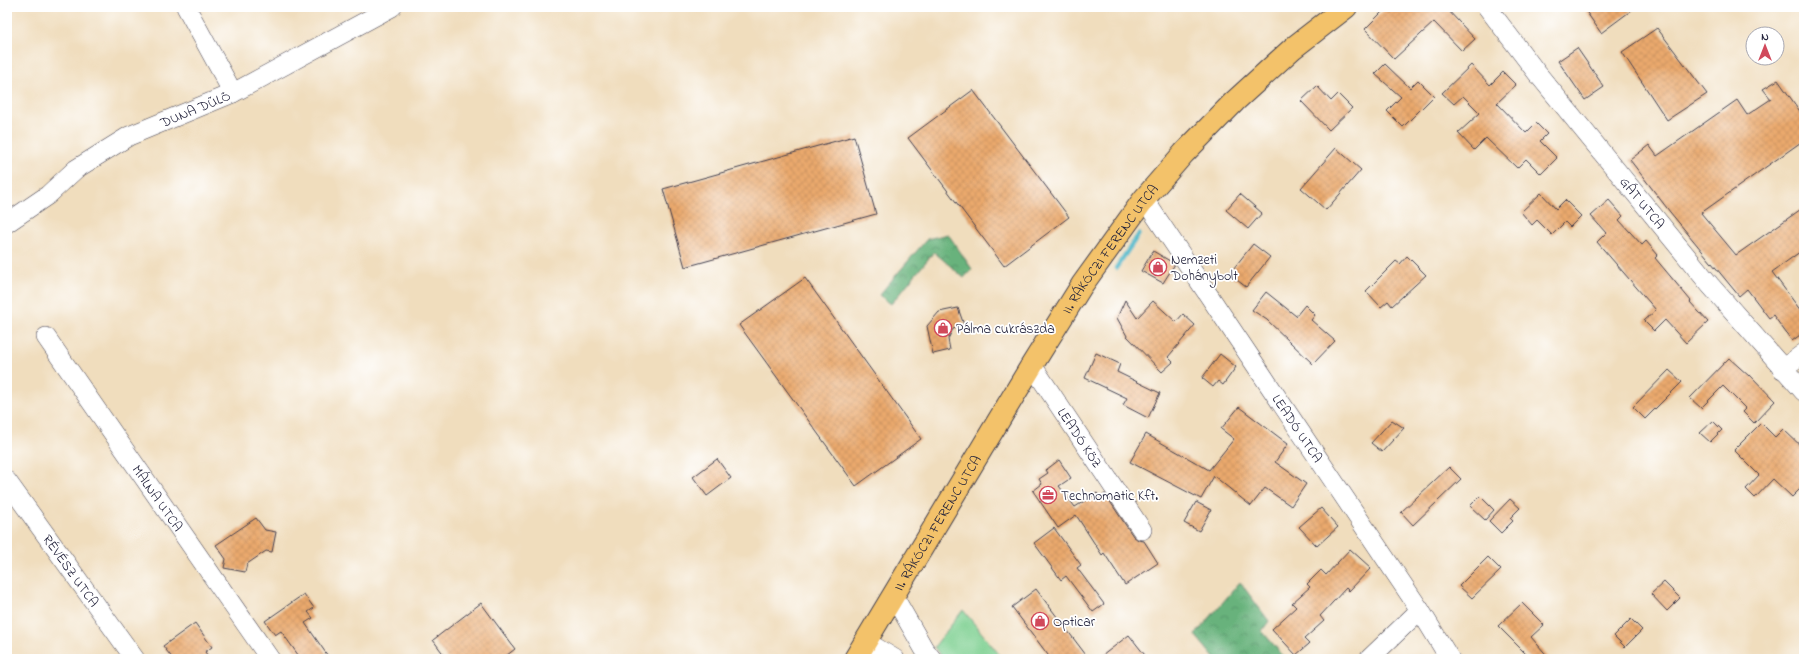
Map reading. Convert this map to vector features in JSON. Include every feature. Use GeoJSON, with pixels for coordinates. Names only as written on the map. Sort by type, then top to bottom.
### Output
{"type":"FeatureCollection","features":[{"type":"Feature","properties":{"kind":"main road","name":"II. RÁKÓCZI FERENC UTCA"},"geometry":{"type":"LineString","coordinates":[[860,650],[1082,285],[1144,199],[1184,152],[1235,101],[1293,48],[1346,7]]}},
{"type":"Feature","properties":{"kind":"street"},"geometry":{"type":"LineString","coordinates":[[186,7],[234,93]]}},
{"type":"Feature","properties":{"kind":"street","name":"DUNA DŰLŐ"},"geometry":{"type":"LineString","coordinates":[[7,223],[48,194],[76,169],[129,136],[234,93],[392,7]]}},
{"type":"Feature","properties":{"kind":"street","name":"GÁT UTCA"},"geometry":{"type":"LineString","coordinates":[[1487,7],[1537,73],[1710,285],[1804,392]]}},
{"type":"Feature","properties":{"kind":"street","name":"LEADÓ UTCA"},"geometry":{"type":"LineString","coordinates":[[1144,199],[1420,610],[1450,659]]}},
{"type":"Feature","properties":{"kind":"street","name":"MÁLNA UTCA"},"geometry":{"type":"LineString","coordinates":[[46,337],[270,659]]}},
{"type":"Feature","properties":{"kind":"street"},"geometry":{"type":"LineString","coordinates":[[1782,368],[1804,353]]}},
{"type":"Feature","properties":{"kind":"street","name":"LEADÓ KÖZ"},"geometry":{"type":"LineString","coordinates":[[1032,365],[1142,530]]}},
{"type":"Feature","properties":{"kind":"street","name":"RÉVÉSZ UTCA"},"geometry":{"type":"LineString","coordinates":[[7,481],[135,659]]}},
{"type":"Feature","properties":{"kind":"street"},"geometry":{"type":"LineString","coordinates":[[893,595],[920,642],[932,659]]}},
{"type":"Feature","properties":{"kind":"street"},"geometry":{"type":"LineString","coordinates":[[1369,659],[1420,610]]}},
{"type":"Feature","properties":{"kind":"street"},"geometry":{"type":"LineString","coordinates":[[906,659],[920,642]]}},
{"type":"Feature","properties":{"kind":"street"},"geometry":{"type":"LineString","coordinates":[[860,650],[895,659]]}},
{"type":"Feature","properties":{"kind":"green space"},"geometry":{"type":"Polygon","coordinates":[[[948,234],[972,269],[964,278],[934,252],[891,304],[879,295],[927,239],[948,234]]]}},
{"type":"Feature","properties":{"kind":"green space"},"geometry":{"type":"Polygon","coordinates":[[[1240,582],[1269,621],[1262,631],[1286,659],[1215,659],[1195,635],[1240,582]]]}},
{"type":"Feature","properties":{"kind":"green space"},"geometry":{"type":"Polygon","coordinates":[[[963,610],[1003,659],[943,659],[934,647],[963,610]]]}},
{"type":"Feature","properties":{"kind":"building"},"geometry":{"type":"Polygon","coordinates":[[[1387,7],[1445,7],[1475,39],[1462,51],[1434,22],[1394,59],[1365,29],[1387,7]]]}},
{"type":"Feature","properties":{"kind":"building"},"geometry":{"type":"Polygon","coordinates":[[[1583,7],[1636,7],[1601,33],[1583,7]]]}},
{"type":"Feature","properties":{"kind":"building"},"geometry":{"type":"Polygon","coordinates":[[[1657,28],[1707,94],[1667,120],[1622,52],[1657,28]]]}},
{"type":"Feature","properties":{"kind":"building"},"geometry":{"type":"Polygon","coordinates":[[[1577,48],[1604,87],[1585,100],[1558,61],[1577,48]]]}},
{"type":"Feature","properties":{"kind":"building"},"geometry":{"type":"Polygon","coordinates":[[[1385,64],[1410,88],[1418,80],[1434,96],[1403,127],[1387,111],[1401,97],[1375,74],[1385,64]]]}},
{"type":"Feature","properties":{"kind":"building"},"geometry":{"type":"Polygon","coordinates":[[[1471,65],[1490,85],[1503,72],[1516,85],[1497,103],[1526,133],[1536,123],[1547,134],[1540,141],[1557,158],[1541,174],[1526,159],[1517,168],[1486,138],[1474,150],[1458,133],[1480,113],[1463,96],[1454,104],[1442,93],[1471,65]]]}},
{"type":"Feature","properties":{"kind":"building"},"geometry":{"type":"Polygon","coordinates":[[[1778,80],[1804,117],[1804,140],[1701,213],[1736,255],[1804,207],[1804,249],[1772,272],[1804,315],[1804,332],[1792,341],[1773,315],[1769,318],[1747,289],[1739,296],[1670,212],[1630,160],[1649,145],[1657,156],[1737,100],[1747,115],[1771,99],[1763,89],[1778,80]]]}},
{"type":"Feature","properties":{"kind":"building"},"geometry":{"type":"Polygon","coordinates":[[[1317,86],[1331,101],[1338,94],[1352,108],[1329,130],[1301,101],[1317,86]]]}},
{"type":"Feature","properties":{"kind":"building"},"geometry":{"type":"Polygon","coordinates":[[[973,90],[1069,217],[1004,266],[908,138],[973,90]]]}},
{"type":"Feature","properties":{"kind":"building"},"geometry":{"type":"Polygon","coordinates":[[[854,136],[876,214],[685,267],[663,189],[854,136]]]}},
{"type":"Feature","properties":{"kind":"building"},"geometry":{"type":"Polygon","coordinates":[[[1336,148],[1361,170],[1326,210],[1301,188],[1336,148]]]}},
{"type":"Feature","properties":{"kind":"building"},"geometry":{"type":"Polygon","coordinates":[[[1541,193],[1556,209],[1565,200],[1581,216],[1570,227],[1565,222],[1552,235],[1537,220],[1532,225],[1521,212],[1541,193]]]}},
{"type":"Feature","properties":{"kind":"building"},"geometry":{"type":"Polygon","coordinates":[[[1240,194],[1262,213],[1248,229],[1226,210],[1240,194]]]}},
{"type":"Feature","properties":{"kind":"building"},"geometry":{"type":"Polygon","coordinates":[[[1609,200],[1623,216],[1619,220],[1642,245],[1646,241],[1658,255],[1655,258],[1708,322],[1686,343],[1665,320],[1654,331],[1644,321],[1656,310],[1597,242],[1606,233],[1591,216],[1609,200]]]}},
{"type":"Feature","properties":{"kind":"building"},"geometry":{"type":"Polygon","coordinates":[[[1253,244],[1270,257],[1246,287],[1229,274],[1253,244]]]}},
{"type":"Feature","properties":{"kind":"building","name":"Nemzeti Dohánybolt"},"geometry":{"type":"Polygon","coordinates":[[[1153,251],[1175,264],[1163,283],[1141,271],[1153,251]]]}},
{"type":"Feature","properties":{"kind":"building"},"geometry":{"type":"Polygon","coordinates":[[[1407,256],[1426,275],[1392,306],[1388,301],[1381,307],[1366,291],[1396,261],[1400,264],[1407,256]]]}},
{"type":"Feature","properties":{"kind":"building"},"geometry":{"type":"Polygon","coordinates":[[[805,278],[921,439],[856,486],[739,325],[805,278]]]}},
{"type":"Feature","properties":{"kind":"building"},"geometry":{"type":"Polygon","coordinates":[[[1266,292],[1296,316],[1305,305],[1315,315],[1311,320],[1335,341],[1313,364],[1267,320],[1252,310],[1266,292]]]}},
{"type":"Feature","properties":{"kind":"building"},"geometry":{"type":"Polygon","coordinates":[[[1125,300],[1137,318],[1153,301],[1176,322],[1183,314],[1195,325],[1168,357],[1173,362],[1162,372],[1127,336],[1117,318],[1125,300]]]}},
{"type":"Feature","properties":{"kind":"building"},"geometry":{"type":"Polygon","coordinates":[[[958,308],[964,325],[953,329],[948,339],[950,350],[933,354],[927,326],[939,312],[958,308]]]}},
{"type":"Feature","properties":{"kind":"building"},"geometry":{"type":"Polygon","coordinates":[[[1096,353],[1120,364],[1117,372],[1160,393],[1148,418],[1123,405],[1127,398],[1085,378],[1096,353]]]}},
{"type":"Feature","properties":{"kind":"building"},"geometry":{"type":"Polygon","coordinates":[[[1220,354],[1236,367],[1223,385],[1218,381],[1213,387],[1202,378],[1220,354]]]}},
{"type":"Feature","properties":{"kind":"building"},"geometry":{"type":"Polygon","coordinates":[[[1729,358],[1749,376],[1750,375],[1775,401],[1754,423],[1743,412],[1746,409],[1723,386],[1701,408],[1690,398],[1729,358]]]}},
{"type":"Feature","properties":{"kind":"building"},"geometry":{"type":"Polygon","coordinates":[[[1669,370],[1682,382],[1645,419],[1633,407],[1669,370]]]}},
{"type":"Feature","properties":{"kind":"building"},"geometry":{"type":"Polygon","coordinates":[[[1239,407],[1288,444],[1275,462],[1306,484],[1291,506],[1265,488],[1251,506],[1214,476],[1201,499],[1130,462],[1146,434],[1209,470],[1234,439],[1221,429],[1239,407]]]}},
{"type":"Feature","properties":{"kind":"building"},"geometry":{"type":"Polygon","coordinates":[[[1392,420],[1404,428],[1382,452],[1371,443],[1392,420]]]}},
{"type":"Feature","properties":{"kind":"building"},"geometry":{"type":"Polygon","coordinates":[[[1713,421],[1722,430],[1710,442],[1700,433],[1713,421]]]}},
{"type":"Feature","properties":{"kind":"building"},"geometry":{"type":"Polygon","coordinates":[[[1761,423],[1775,437],[1783,429],[1804,449],[1804,485],[1792,497],[1773,479],[1755,498],[1746,489],[1759,475],[1734,450],[1761,423]]]}},
{"type":"Feature","properties":{"kind":"building"},"geometry":{"type":"Polygon","coordinates":[[[717,459],[731,478],[707,496],[693,477],[717,459]]]}},
{"type":"Feature","properties":{"kind":"building"},"geometry":{"type":"Polygon","coordinates":[[[1059,460],[1071,478],[1059,486],[1075,507],[1097,493],[1100,497],[1105,494],[1133,536],[1138,540],[1144,541],[1158,563],[1125,585],[1104,553],[1102,555],[1076,515],[1058,528],[1033,491],[1042,484],[1039,479],[1048,473],[1046,470],[1059,460]]]}},
{"type":"Feature","properties":{"kind":"building"},"geometry":{"type":"Polygon","coordinates":[[[1449,467],[1461,479],[1413,525],[1401,512],[1449,467]]]}},
{"type":"Feature","properties":{"kind":"building"},"geometry":{"type":"Polygon","coordinates":[[[1480,496],[1494,510],[1485,520],[1470,506],[1480,496]]]}},
{"type":"Feature","properties":{"kind":"building"},"geometry":{"type":"Polygon","coordinates":[[[1510,499],[1520,508],[1510,518],[1513,521],[1501,533],[1489,521],[1510,499]]]}},
{"type":"Feature","properties":{"kind":"building"},"geometry":{"type":"Polygon","coordinates":[[[1196,502],[1211,510],[1199,531],[1184,523],[1196,502]]]}},
{"type":"Feature","properties":{"kind":"building"},"geometry":{"type":"Polygon","coordinates":[[[1321,508],[1338,527],[1317,546],[1299,527],[1321,508]]]}},
{"type":"Feature","properties":{"kind":"building"},"geometry":{"type":"Polygon","coordinates":[[[256,518],[265,530],[276,532],[272,552],[266,551],[247,564],[245,572],[224,568],[226,559],[216,545],[256,518]]]}},
{"type":"Feature","properties":{"kind":"building"},"geometry":{"type":"Polygon","coordinates":[[[1054,528],[1081,565],[1077,568],[1104,604],[1093,612],[1066,576],[1061,580],[1034,543],[1054,528]]]}},
{"type":"Feature","properties":{"kind":"building"},"geometry":{"type":"Polygon","coordinates":[[[1350,549],[1371,568],[1349,591],[1346,588],[1320,616],[1324,621],[1304,639],[1309,644],[1296,655],[1272,629],[1296,607],[1292,603],[1310,587],[1307,584],[1321,570],[1326,575],[1350,549]]]}},
{"type":"Feature","properties":{"kind":"building"},"geometry":{"type":"Polygon","coordinates":[[[1488,557],[1501,570],[1472,598],[1459,586],[1488,557]]]}},
{"type":"Feature","properties":{"kind":"building"},"geometry":{"type":"Polygon","coordinates":[[[1664,582],[1680,598],[1667,611],[1651,594],[1664,582]]]}},
{"type":"Feature","properties":{"kind":"building"},"geometry":{"type":"Polygon","coordinates":[[[1036,589],[1089,659],[1051,659],[1012,607],[1036,589]]]}},
{"type":"Feature","properties":{"kind":"building"},"geometry":{"type":"Polygon","coordinates":[[[304,594],[314,608],[308,612],[313,618],[305,623],[330,659],[301,659],[281,631],[275,635],[265,621],[304,594]]]}},
{"type":"Feature","properties":{"kind":"building"},"geometry":{"type":"Polygon","coordinates":[[[481,603],[515,649],[502,659],[447,659],[433,640],[481,603]]]}},
{"type":"Feature","properties":{"kind":"building"},"geometry":{"type":"Polygon","coordinates":[[[1522,603],[1544,625],[1531,637],[1550,659],[1531,659],[1498,626],[1522,603]]]}},
{"type":"Feature","properties":{"kind":"building"},"geometry":{"type":"Polygon","coordinates":[[[1631,619],[1642,630],[1625,647],[1614,636],[1631,619]]]}},
{"type":"Feature","properties":{"kind":"building"},"geometry":{"type":"Polygon","coordinates":[[[195,623],[212,647],[205,652],[210,659],[173,659],[163,646],[195,623]]]}},
{"type":"Feature","properties":{"kind":"building"},"geometry":{"type":"Polygon","coordinates":[[[1129,635],[1148,659],[1098,659],[1129,635]]]}},
{"type":"Feature","properties":{"kind":"waterway"},"geometry":{"type":"LineString","coordinates":[[1116,268],[1139,234]]}},
{"type":"Feature","properties":{"kind":"place","name":"Nemzeti Dohánybolt"},"geometry":{"type":"Point","coordinates":[1158,267]}},
{"type":"Feature","properties":{"kind":"place","name":"Pálma cukrászda"},"geometry":{"type":"Point","coordinates":[943,328]}},
{"type":"Feature","properties":{"kind":"place","name":"Technomatic Kft."},"geometry":{"type":"Point","coordinates":[1048,495]}},
{"type":"Feature","properties":{"kind":"place","name":"Opticar"},"geometry":{"type":"Point","coordinates":[1040,621]}}]}
